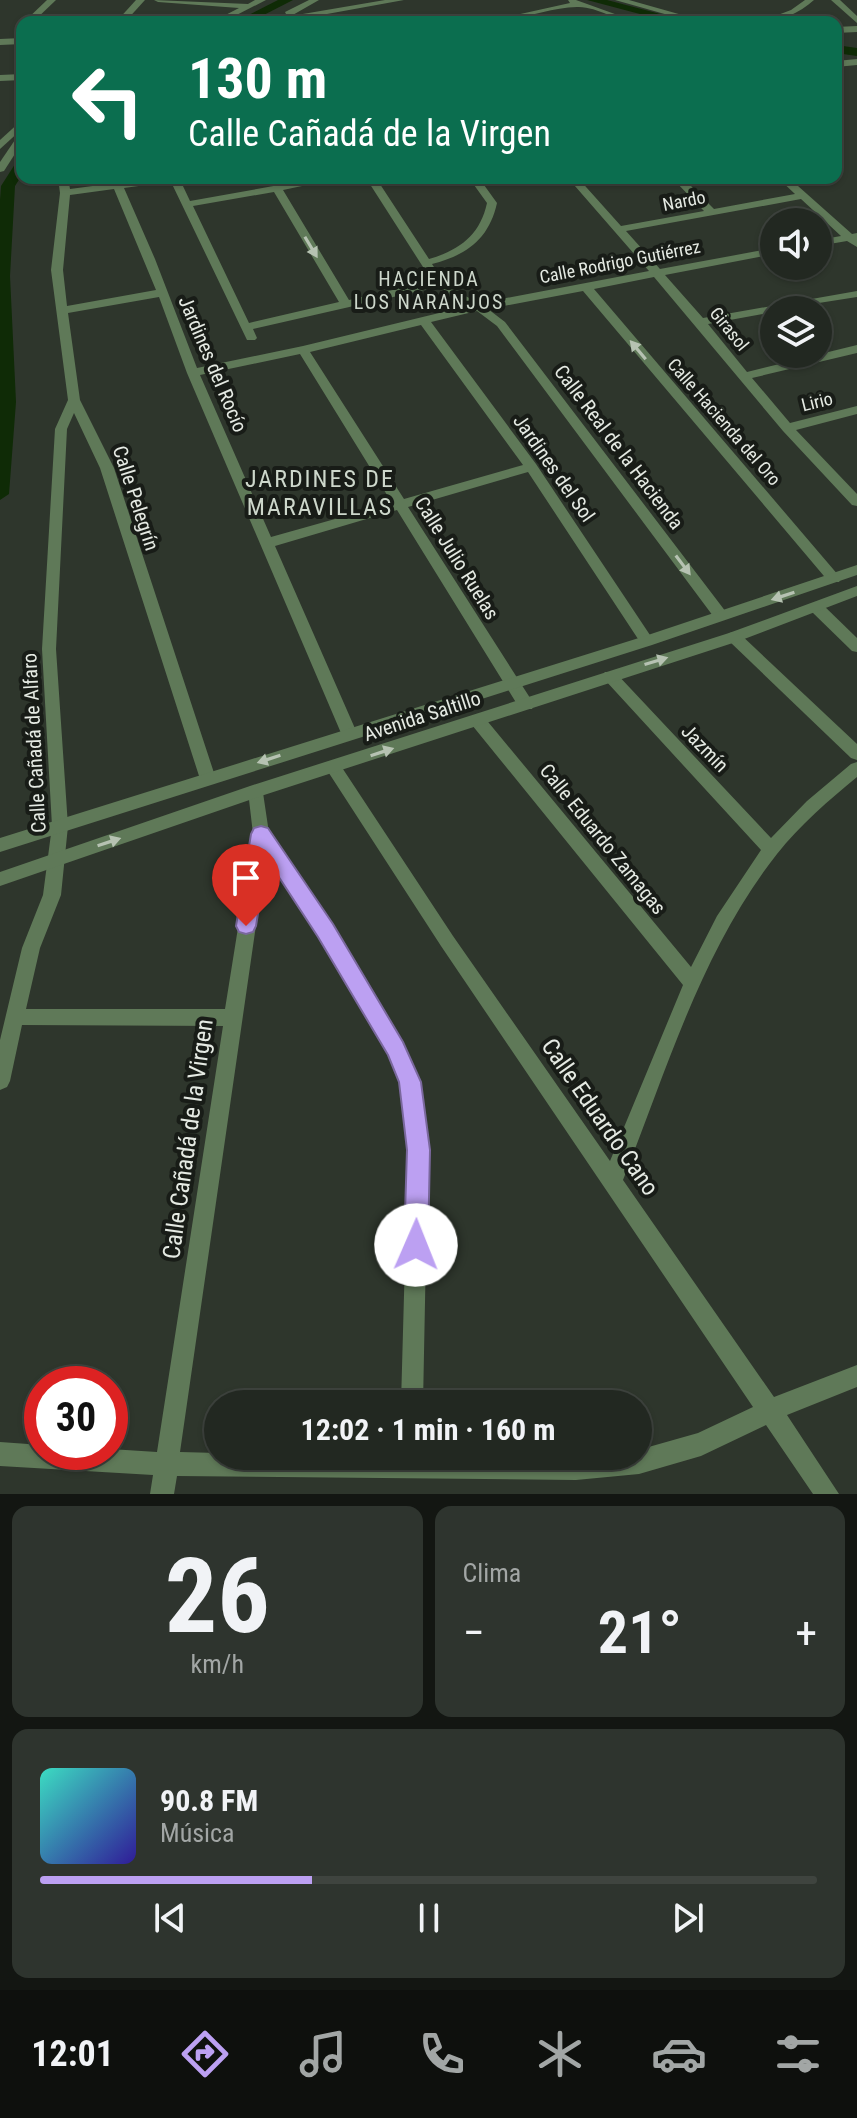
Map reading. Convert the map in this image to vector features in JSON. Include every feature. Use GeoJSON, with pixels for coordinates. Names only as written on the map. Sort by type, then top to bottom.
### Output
{"type":"FeatureCollection","features":[{"type":"Feature","properties":{"kind":"street"},"geometry":{"type":"LineString","coordinates":[[35,16],[52,0]]}},
{"type":"Feature","properties":{"kind":"street"},"geometry":{"type":"LineString","coordinates":[[126,16],[141,0]]}},
{"type":"Feature","properties":{"kind":"street"},"geometry":{"type":"LineString","coordinates":[[158,0],[248,6]]}},
{"type":"Feature","properties":{"kind":"street"},"geometry":{"type":"LineString","coordinates":[[228,16],[262,0]]}},
{"type":"Feature","properties":{"kind":"street"},"geometry":{"type":"LineString","coordinates":[[284,16],[315,0]]}},
{"type":"Feature","properties":{"kind":"street"},"geometry":{"type":"LineString","coordinates":[[308,16],[400,0]]}},
{"type":"Feature","properties":{"kind":"street"},"geometry":{"type":"LineString","coordinates":[[569,0],[615,16]]}},
{"type":"Feature","properties":{"kind":"street"},"geometry":{"type":"LineString","coordinates":[[619,0],[680,16]]}},
{"type":"Feature","properties":{"kind":"street"},"geometry":{"type":"LineString","coordinates":[[782,16],[794,12],[810,0]]}},
{"type":"Feature","properties":{"kind":"street"},"geometry":{"type":"LineString","coordinates":[[835,0],[857,20]]}},
{"type":"Feature","properties":{"kind":"street"},"geometry":{"type":"LineString","coordinates":[[519,16],[580,4]]}},
{"type":"Feature","properties":{"kind":"street"},"geometry":{"type":"LineString","coordinates":[[0,146],[16,129]]}},
{"type":"Feature","properties":{"kind":"street"},"geometry":{"type":"LineString","coordinates":[[0,169],[16,145]]}},
{"type":"Feature","properties":{"kind":"street","name":"Calle Pelegrín"},"geometry":{"type":"LineString","coordinates":[[64,184],[57,270],[74,400],[107,468],[208,779]]}},
{"type":"Feature","properties":{"kind":"street"},"geometry":{"type":"LineString","coordinates":[[65,193],[147,184]]}},
{"type":"Feature","properties":{"kind":"street"},"geometry":{"type":"LineString","coordinates":[[178,184],[249,333],[346,304],[439,283],[429,262],[375,184]]}},
{"type":"Feature","properties":{"kind":"street"},"geometry":{"type":"LineString","coordinates":[[188,204],[306,184]]}},
{"type":"Feature","properties":{"kind":"street"},"geometry":{"type":"LineString","coordinates":[[429,262],[457,255],[467,249],[480,232],[492,203],[478,184]]}},
{"type":"Feature","properties":{"kind":"street","name":"Girasol"},"geometry":{"type":"LineString","coordinates":[[578,184],[700,322],[787,428],[850,486],[857,502]]}},
{"type":"Feature","properties":{"kind":"street"},"geometry":{"type":"LineString","coordinates":[[683,184],[711,212]]}},
{"type":"Feature","properties":{"kind":"street"},"geometry":{"type":"LineString","coordinates":[[790,184],[855,239]]}},
{"type":"Feature","properties":{"kind":"street","name":"Jardines del Rocío"},"geometry":{"type":"LineString","coordinates":[[118,187],[150,259],[193,373],[349,733]]}},
{"type":"Feature","properties":{"kind":"street"},"geometry":{"type":"LineString","coordinates":[[278,190],[346,304]]}},
{"type":"Feature","properties":{"kind":"street","name":"Nardo"},"geometry":{"type":"LineString","coordinates":[[619,229],[803,196]]}},
{"type":"Feature","properties":{"kind":"street"},"geometry":{"type":"LineString","coordinates":[[832,241],[855,239]]}},
{"type":"Feature","properties":{"kind":"street","name":"Calle Rodrigo Gutiérrez"},"geometry":{"type":"LineString","coordinates":[[193,373],[479,307],[760,254]]}},
{"type":"Feature","properties":{"kind":"street","name":"Calle Real de la Hacienda"},"geometry":{"type":"LineString","coordinates":[[439,283],[501,324],[721,616]]}},
{"type":"Feature","properties":{"kind":"street","name":"Calle Hacienda del Oro"},"geometry":{"type":"LineString","coordinates":[[587,288],[834,579]]}},
{"type":"Feature","properties":{"kind":"street"},"geometry":{"type":"LineString","coordinates":[[61,311],[161,293]]}},
{"type":"Feature","properties":{"kind":"street"},"geometry":{"type":"LineString","coordinates":[[700,322],[857,294]]}},
{"type":"Feature","properties":{"kind":"street","name":"Jardines del Sol"},"geometry":{"type":"LineString","coordinates":[[424,321],[531,467],[647,641]]}},
{"type":"Feature","properties":{"kind":"street"},"geometry":{"type":"LineString","coordinates":[[744,376],[857,349]]}},
{"type":"Feature","properties":{"kind":"street","name":"Calle Julio Ruelas"},"geometry":{"type":"LineString","coordinates":[[303,350],[526,705]]}},
{"type":"Feature","properties":{"kind":"street","name":"Calle Cañadá de Alfaro"},"geometry":{"type":"LineString","coordinates":[[0,1081],[31,948],[52,895],[60,826],[49,649],[61,429],[74,400]]}},
{"type":"Feature","properties":{"kind":"street","name":"Lirio"},"geometry":{"type":"LineString","coordinates":[[787,428],[857,410]]}},
{"type":"Feature","properties":{"kind":"street"},"geometry":{"type":"LineString","coordinates":[[268,543],[531,467]]}},
{"type":"Feature","properties":{"kind":"street","name":"Avenida Saltillo"},"geometry":{"type":"LineString","coordinates":[[0,845],[647,641],[857,570]]}},
{"type":"Feature","properties":{"kind":"street","name":"Avenida Saltillo"},"geometry":{"type":"LineString","coordinates":[[0,879],[256,791],[734,637],[857,591]]}},
{"type":"Feature","properties":{"kind":"street"},"geometry":{"type":"LineString","coordinates":[[816,607],[857,647]]}},
{"type":"Feature","properties":{"kind":"street"},"geometry":{"type":"LineString","coordinates":[[734,637],[857,754]]}},
{"type":"Feature","properties":{"kind":"street","name":"Jazmín"},"geometry":{"type":"LineString","coordinates":[[610,676],[771,849]]}},
{"type":"Feature","properties":{"kind":"street","name":"Calle Eduardo Zamagas"},"geometry":{"type":"LineString","coordinates":[[478,721],[693,984]]}},
{"type":"Feature","properties":{"kind":"street","name":"Calle Eduardo Cano"},"geometry":{"type":"LineString","coordinates":[[333,767],[447,941],[720,1334],[827,1494]]}},
{"type":"Feature","properties":{"kind":"street"},"geometry":{"type":"LineString","coordinates":[[613,1179],[693,984],[719,932],[771,849],[814,805],[857,768]]}},
{"type":"Feature","properties":{"kind":"street","name":"Calle Cañadá de la Virgen"},"geometry":{"type":"LineString","coordinates":[[162,1494],[261,834],[256,791]]}},
{"type":"Feature","properties":{"kind":"street"},"geometry":{"type":"LineString","coordinates":[[261,834],[326,931],[396,1049],[410,1082],[418,1150],[412,1390]]}},
{"type":"Feature","properties":{"kind":"street"},"geometry":{"type":"LineString","coordinates":[[17,1017],[232,1018]]}},
{"type":"Feature","properties":{"kind":"street"},"geometry":{"type":"LineString","coordinates":[[652,1458],[701,1444],[769,1411],[857,1376]]}},
{"type":"Feature","properties":{"kind":"street"},"geometry":{"type":"LineString","coordinates":[[0,1454],[204,1464]]}},
{"type":"Feature","properties":{"kind":"waterway"},"geometry":{"type":"LineString","coordinates":[[254,16],[287,0]]}},
{"type":"Feature","properties":{"kind":"waterway"},"geometry":{"type":"LineString","coordinates":[[593,0],[660,16]]}},
{"type":"Feature","properties":{"kind":"waterway"},"geometry":{"type":"LineString","coordinates":[[842,50],[857,52]]}},
{"type":"Feature","properties":{"kind":"waterway"},"geometry":{"type":"LineString","coordinates":[[0,494],[7,402],[2,276],[8,186],[16,173]]}},
{"type":"Feature","properties":{"kind":"district","name":"HACIENDA LOS NARANJOS"},"geometry":{"type":"Point","coordinates":[429,290]}},
{"type":"Feature","properties":{"kind":"district","name":"JARDINES DE MARAVILLAS"},"geometry":{"type":"Point","coordinates":[320,493]}},
{"type":"Feature","properties":{"kind":"route"},"geometry":{"type":"LineString","coordinates":[[246,926],[261,834],[326,931],[396,1049],[410,1082],[418,1150],[416,1245]]}}]}
